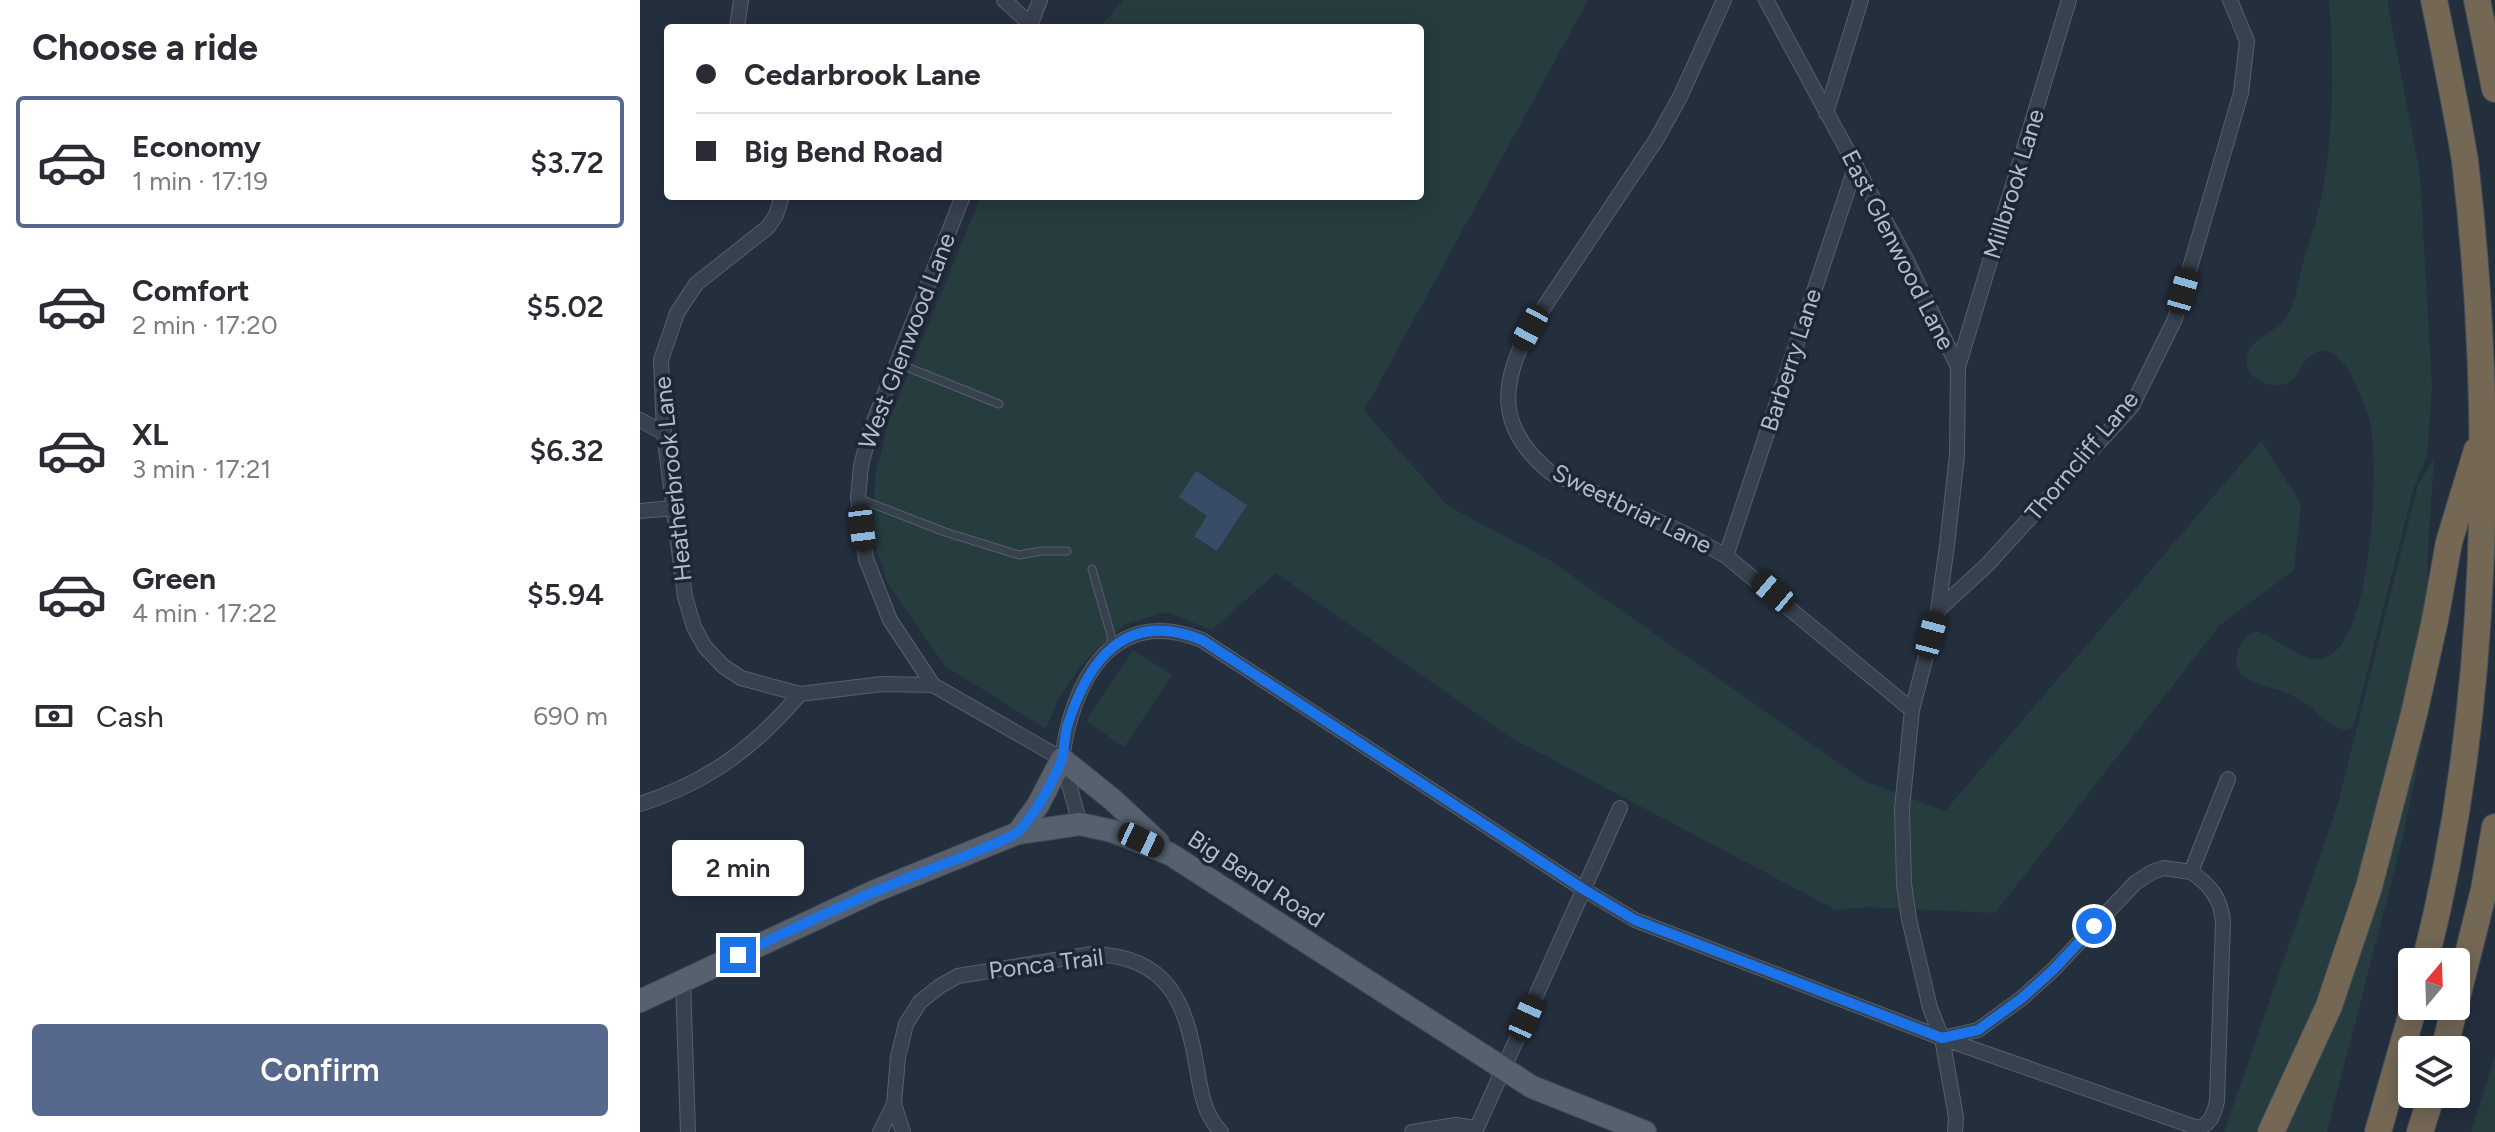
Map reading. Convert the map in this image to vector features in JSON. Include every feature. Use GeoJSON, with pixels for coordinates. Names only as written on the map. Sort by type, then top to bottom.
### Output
{"type":"FeatureCollection","features":[{"type":"Feature","properties":{"kind":"highway"},"geometry":{"type":"LineString","coordinates":[[2428,948],[2460,788],[2473,686],[2481,599],[2485,423],[2482,337],[2465,163],[2434,0]]}},
{"type":"Feature","properties":{"kind":"highway"},"geometry":{"type":"LineString","coordinates":[[2477,0],[2495,89]]}},
{"type":"Feature","properties":{"kind":"highway"},"geometry":{"type":"LineString","coordinates":[[2271,1132],[2329,1006],[2369,887],[2417,701],[2449,542],[2485,423]]}},
{"type":"Feature","properties":{"kind":"highway"},"geometry":{"type":"LineString","coordinates":[[2448,1036],[2484,890],[2495,827]]}},
{"type":"Feature","properties":{"kind":"highway"},"geometry":{"type":"LineString","coordinates":[[2378,1132],[2410,1020]]}},
{"type":"Feature","properties":{"kind":"highway"},"geometry":{"type":"LineString","coordinates":[[2420,1132],[2428,1108]]}},
{"type":"Feature","properties":{"kind":"main road"},"geometry":{"type":"LineString","coordinates":[[1018,833],[1038,805],[1062,759],[1113,800],[1170,854]]}},
{"type":"Feature","properties":{"kind":"main road","name":"Big Bend Road"},"geometry":{"type":"LineString","coordinates":[[640,1001],[875,891],[1018,833],[1080,824],[1112,831],[1170,854],[1532,1087],[1645,1132]]}},
{"type":"Feature","properties":{"kind":"street"},"geometry":{"type":"LineString","coordinates":[[738,24],[741,0]]}},
{"type":"Feature","properties":{"kind":"street"},"geometry":{"type":"LineString","coordinates":[[1004,0],[1028,24]]}},
{"type":"Feature","properties":{"kind":"street"},"geometry":{"type":"LineString","coordinates":[[1031,24],[1040,0]]}},
{"type":"Feature","properties":{"kind":"street","name":"Sweetbriar Lane"},"geometry":{"type":"LineString","coordinates":[[1724,0],[1680,97],[1656,140],[1530,328],[1511,368],[1507,390],[1513,423],[1522,443],[1535,460],[1551,473],[1682,532],[1726,556],[1912,710]]}},
{"type":"Feature","properties":{"kind":"street","name":"East Glenwood Lane"},"geometry":{"type":"LineString","coordinates":[[1766,0],[1906,259],[1958,367],[1957,455],[1938,610],[1912,710],[1902,808],[1904,884],[1930,1008],[1942,1038],[1956,1117],[1955,1132]]}},
{"type":"Feature","properties":{"kind":"street"},"geometry":{"type":"LineString","coordinates":[[1826,113],[1861,0]]}},
{"type":"Feature","properties":{"kind":"street","name":"Millbrook Lane"},"geometry":{"type":"LineString","coordinates":[[1958,367],[2069,0]]}},
{"type":"Feature","properties":{"kind":"street","name":"Thorncliff Lane"},"geometry":{"type":"LineString","coordinates":[[1938,610],[1987,565],[2132,406],[2175,319],[2241,93],[2247,41],[2230,0]]}},
{"type":"Feature","properties":{"kind":"street","name":"Barberry Lane"},"geometry":{"type":"LineString","coordinates":[[1726,556],[1856,165]]}},
{"type":"Feature","properties":{"kind":"street","name":"Heatherbrook Lane"},"geometry":{"type":"LineString","coordinates":[[781,200],[768,227],[696,284],[677,313],[661,360],[664,433],[685,597],[694,627],[705,647],[723,666],[741,678],[800,694]]}},
{"type":"Feature","properties":{"kind":"street","name":"West Glenwood Lane"},"geometry":{"type":"LineString","coordinates":[[961,200],[870,431],[861,466],[858,498],[866,559],[890,620],[933,685],[1062,759]]}},
{"type":"Feature","properties":{"kind":"street"},"geometry":{"type":"LineString","coordinates":[[640,420],[664,433]]}},
{"type":"Feature","properties":{"kind":"street"},"geometry":{"type":"LineString","coordinates":[[640,511],[674,508]]}},
{"type":"Feature","properties":{"kind":"street"},"geometry":{"type":"LineString","coordinates":[[1080,824],[1062,759],[1066,729],[1082,687],[1111,646],[1131,634],[1185,633],[1202,640],[1635,920],[1942,1038],[2189,1127],[2206,1126],[2217,1101],[2223,922],[2222,908],[2215,893],[2191,872],[2164,868],[2152,872],[2135,883],[2054,969],[2022,998],[1978,1030],[1942,1038]]}},
{"type":"Feature","properties":{"kind":"street"},"geometry":{"type":"LineString","coordinates":[[640,804],[687,787],[748,748],[771,728],[800,694],[882,684],[933,685]]}},
{"type":"Feature","properties":{"kind":"street"},"geometry":{"type":"LineString","coordinates":[[2191,872],[2228,779]]}},
{"type":"Feature","properties":{"kind":"street"},"geometry":{"type":"LineString","coordinates":[[1412,1132],[1456,1125],[1475,1130],[1620,808]]}},
{"type":"Feature","properties":{"kind":"street","name":"Ponca Trail"},"geometry":{"type":"LineString","coordinates":[[880,1132],[894,1104],[898,1057],[905,1030],[920,1002],[958,976],[1092,954],[1124,959],[1156,973],[1164,981],[1184,1010],[1203,1101],[1211,1122],[1221,1132]]}},
{"type":"Feature","properties":{"kind":"street"},"geometry":{"type":"LineString","coordinates":[[683,981],[688,1132]]}},
{"type":"Feature","properties":{"kind":"street","name":"Ponca Trail"},"geometry":{"type":"LineString","coordinates":[[894,1104],[903,1132]]}},
{"type":"Feature","properties":{"kind":"lane"},"geometry":{"type":"LineString","coordinates":[[897,363],[999,404]]}},
{"type":"Feature","properties":{"kind":"lane"},"geometry":{"type":"LineString","coordinates":[[858,498],[945,532],[1019,555],[1067,551]]}},
{"type":"Feature","properties":{"kind":"lane"},"geometry":{"type":"LineString","coordinates":[[1092,569],[1111,635],[1111,646]]}},
{"type":"Feature","properties":{"kind":"green space"},"geometry":{"type":"Polygon","coordinates":[[[1124,0],[1588,0],[1364,411],[1448,506],[1551,561],[1864,781],[1945,811],[2261,441],[2301,504],[2294,570],[2220,625],[1995,913],[1866,907],[1836,910],[1510,737],[1276,573],[1212,630],[1166,612],[1125,624],[1085,661],[1059,697],[1046,729],[945,666],[888,584],[873,539],[875,478],[888,423],[979,200],[1424,200],[1424,24],[1103,24],[1124,0]]]}},
{"type":"Feature","properties":{"kind":"green space"},"geometry":{"type":"Polygon","coordinates":[[[2329,0],[2387,0],[2420,175],[2432,386],[2427,457],[2414,487],[2354,724],[2348,730],[2329,723],[2288,693],[2249,680],[2238,670],[2236,663],[2242,643],[2256,631],[2314,659],[2321,659],[2338,648],[2352,626],[2368,558],[2372,521],[2372,433],[2364,405],[2348,371],[2339,359],[2327,351],[2314,353],[2292,380],[2282,385],[2260,381],[2247,365],[2253,344],[2284,321],[2291,309],[2319,207],[2332,100],[2329,0]]]}},
{"type":"Feature","properties":{"kind":"green space"},"geometry":{"type":"Polygon","coordinates":[[[2434,459],[2427,562],[2437,667],[2403,837],[2327,1132],[2224,1132],[2338,804],[2418,485],[2434,459]]]}},
{"type":"Feature","properties":{"kind":"green space"},"geometry":{"type":"Polygon","coordinates":[[[1133,650],[1172,675],[1124,747],[1086,721],[1133,650]]]}},
{"type":"Feature","properties":{"kind":"green space"},"geometry":{"type":"Polygon","coordinates":[[[2495,1055],[2495,1132],[2471,1132],[2495,1055]]]}},
{"type":"Feature","properties":{"kind":"water"},"geometry":{"type":"Polygon","coordinates":[[[1196,471],[1247,505],[1217,551],[1194,536],[1207,516],[1179,497],[1196,471]]]}},
{"type":"Feature","properties":{"kind":"route"},"geometry":{"type":"LineString","coordinates":[[738,955],[875,891],[1018,833],[1038,805],[1062,759],[1066,729],[1082,687],[1111,646],[1131,634],[1168,631],[1185,633],[1202,640],[1635,920],[1942,1038],[1978,1030],[2022,998],[2094,926]]}}]}
